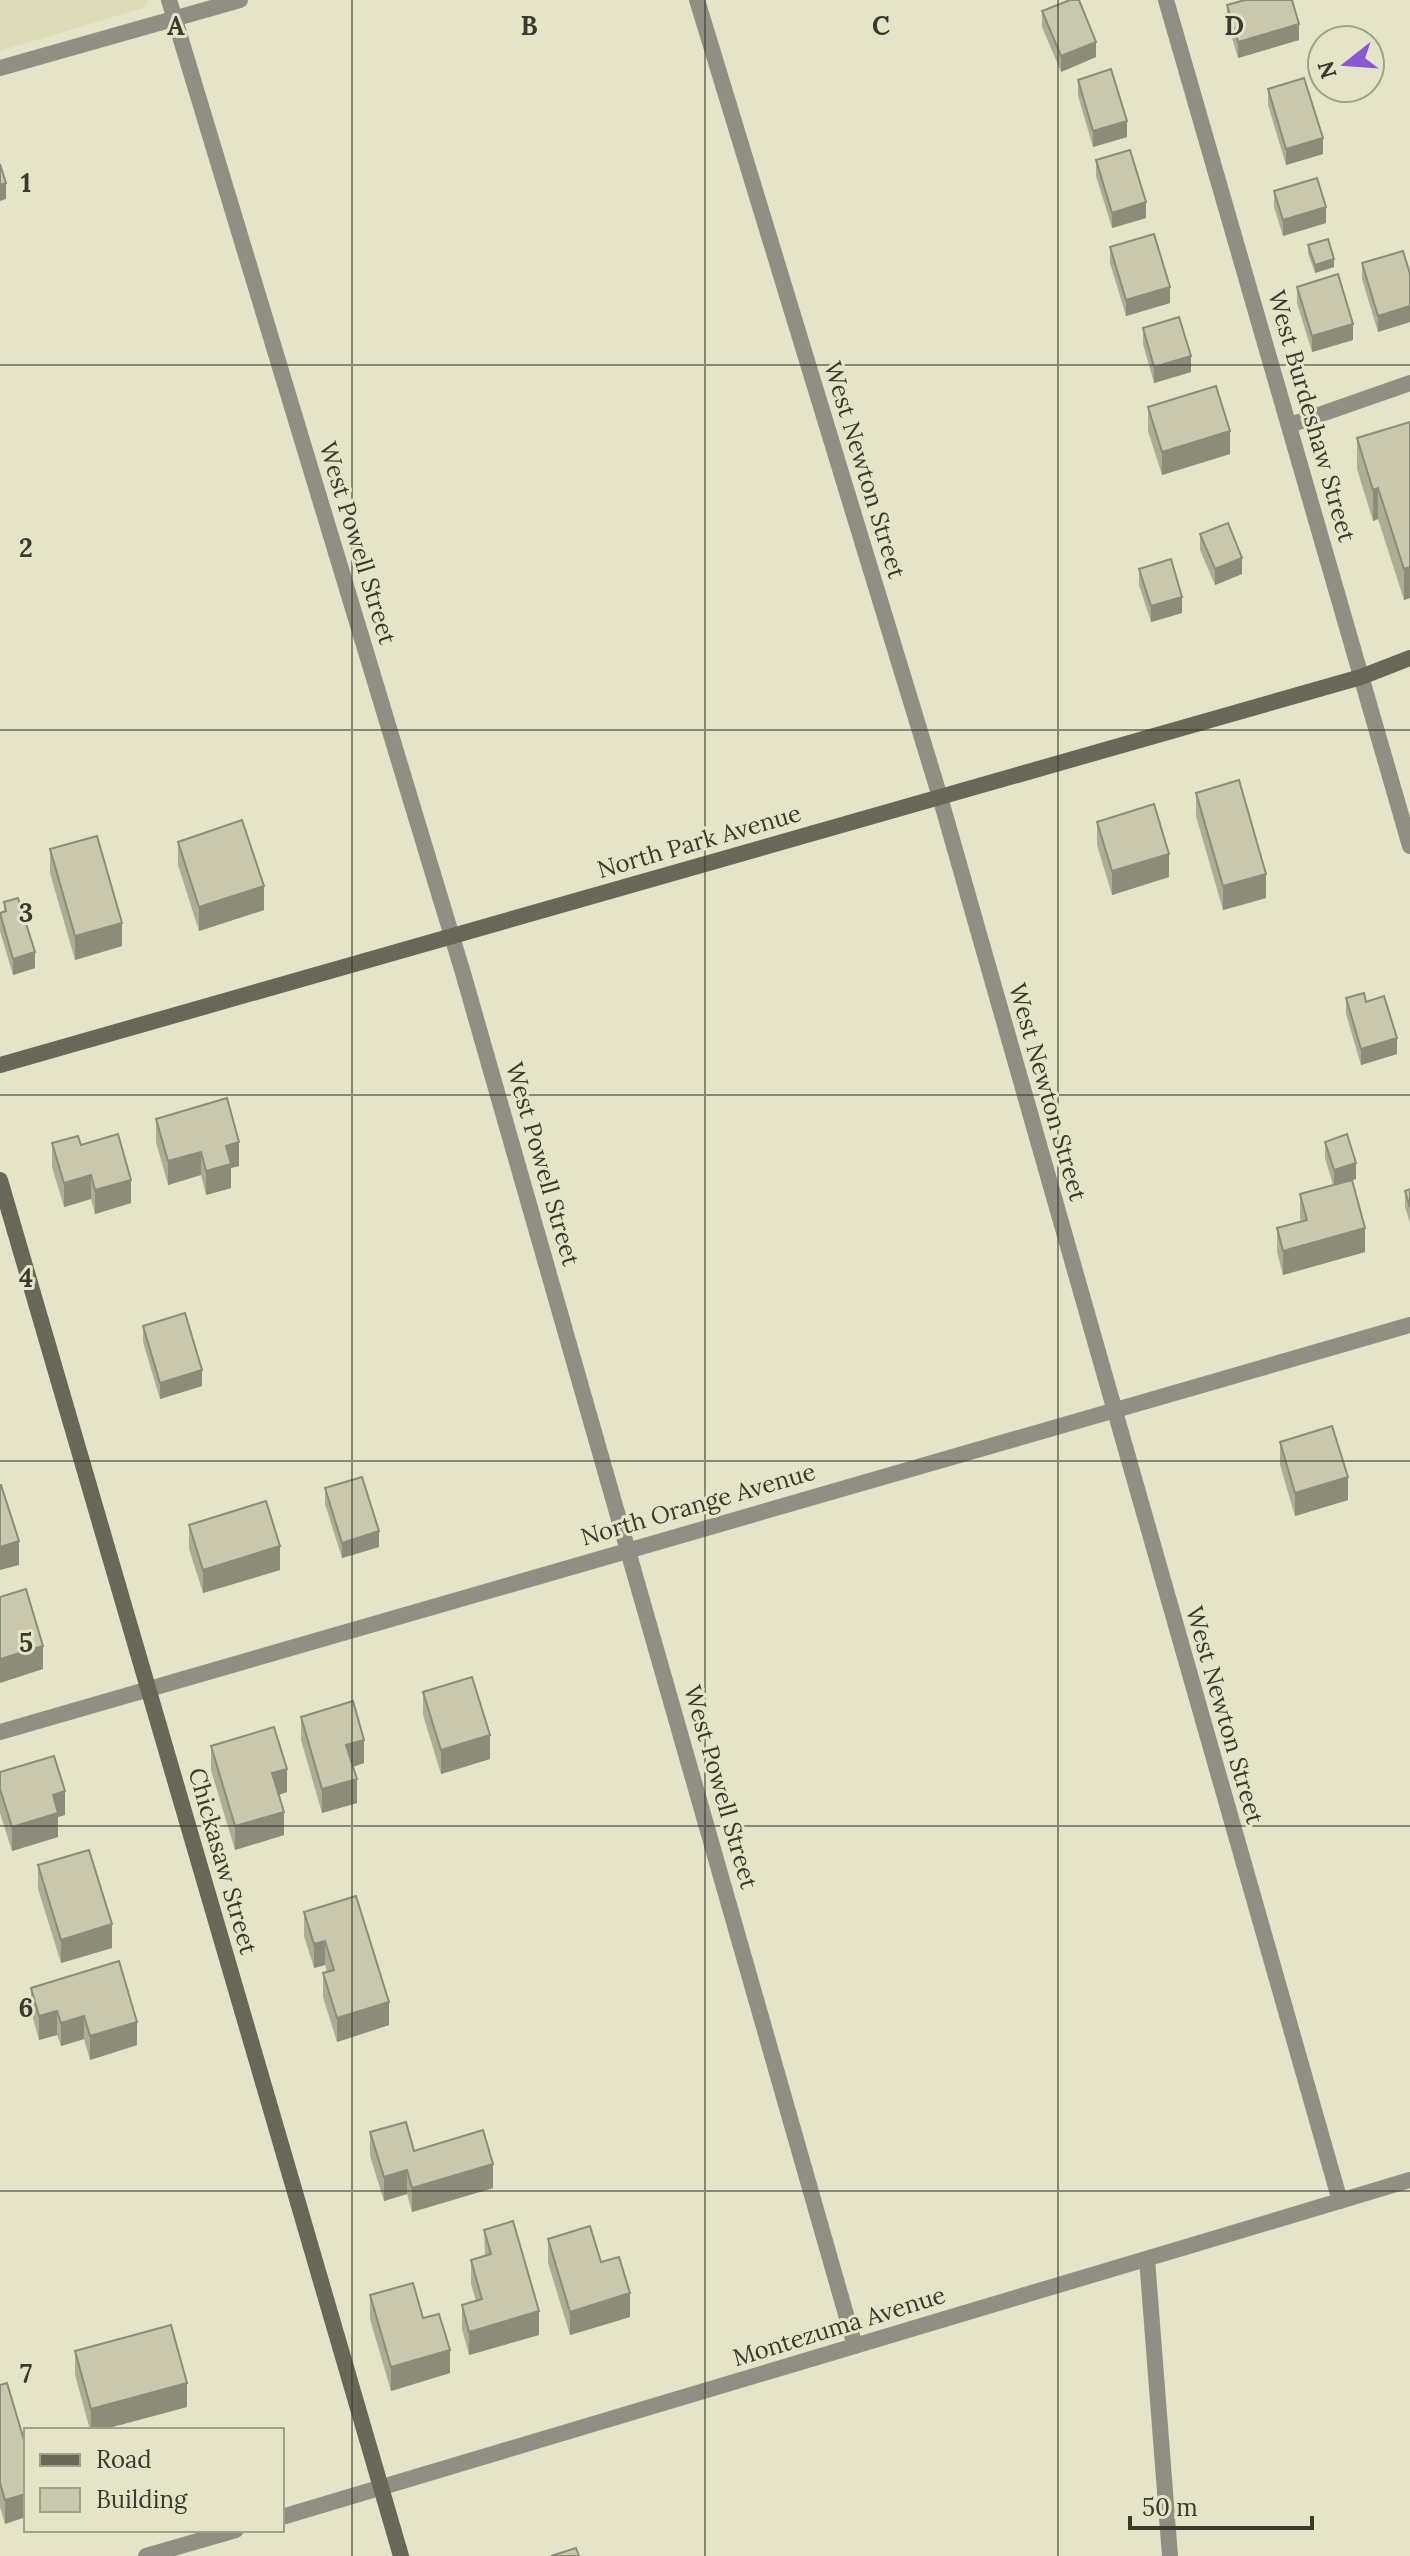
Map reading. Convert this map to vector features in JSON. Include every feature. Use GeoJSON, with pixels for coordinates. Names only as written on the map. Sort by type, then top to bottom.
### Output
{"type":"FeatureCollection","features":[{"type":"Feature","properties":{"kind":"street","name":"West Powell Street"},"geometry":{"type":"LineString","coordinates":[[169,0],[453,938],[855,2346]]}},
{"type":"Feature","properties":{"kind":"street"},"geometry":{"type":"LineString","coordinates":[[0,68],[240,0]]}},
{"type":"Feature","properties":{"kind":"street","name":"West Newton Street"},"geometry":{"type":"LineString","coordinates":[[697,0],[940,797],[1340,2201]]}},
{"type":"Feature","properties":{"kind":"street","name":"West Burdeshaw Street"},"geometry":{"type":"LineString","coordinates":[[1166,0],[1410,846]]}},
{"type":"Feature","properties":{"kind":"street"},"geometry":{"type":"LineString","coordinates":[[1290,425],[1410,383]]}},
{"type":"Feature","properties":{"kind":"street","name":"North Park Avenue"},"geometry":{"type":"LineString","coordinates":[[0,1065],[1361,677],[1410,658]]}},
{"type":"Feature","properties":{"kind":"street","name":"Chickasaw Street"},"geometry":{"type":"LineString","coordinates":[[0,1180],[401,2556]]}},
{"type":"Feature","properties":{"kind":"street","name":"North Orange Avenue"},"geometry":{"type":"LineString","coordinates":[[0,1732],[1410,1325]]}},
{"type":"Feature","properties":{"kind":"street","name":"Montezuma Avenue"},"geometry":{"type":"LineString","coordinates":[[284,2516],[1410,2180]]}},
{"type":"Feature","properties":{"kind":"street"},"geometry":{"type":"LineString","coordinates":[[1147,2259],[1170,2556]]}},
{"type":"Feature","properties":{"kind":"street"},"geometry":{"type":"LineString","coordinates":[[146,2556],[229,2532]]}},
{"type":"Feature","properties":{"kind":"shaded area"},"geometry":{"type":"Polygon","coordinates":[[[0,0],[148,0],[148,3],[143,8],[0,51],[0,0]]]}},
{"type":"Feature","properties":{"kind":"building"},"geometry":{"type":"Polygon","coordinates":[[[1070,0],[1079,0],[1096,42],[1061,56],[1042,11],[1070,0]]]}},
{"type":"Feature","properties":{"kind":"building"},"geometry":{"type":"Polygon","coordinates":[[[1245,0],[1292,0],[1299,24],[1238,42],[1227,5],[1245,0]]]}},
{"type":"Feature","properties":{"kind":"building"},"geometry":{"type":"Polygon","coordinates":[[[1111,69],[1127,121],[1093,131],[1078,80],[1111,69]]]}},
{"type":"Feature","properties":{"kind":"building"},"geometry":{"type":"Polygon","coordinates":[[[1304,78],[1306,104],[1312,104],[1323,138],[1286,149],[1268,89],[1304,78]]]}},
{"type":"Feature","properties":{"kind":"building"},"geometry":{"type":"Polygon","coordinates":[[[1130,150],[1146,202],[1112,213],[1096,160],[1130,150]]]}},
{"type":"Feature","properties":{"kind":"building"},"geometry":{"type":"Polygon","coordinates":[[[0,164],[6,183],[0,185],[0,164]]]}},
{"type":"Feature","properties":{"kind":"building"},"geometry":{"type":"Polygon","coordinates":[[[1317,178],[1326,207],[1283,220],[1274,191],[1317,178]]]}},
{"type":"Feature","properties":{"kind":"building"},"geometry":{"type":"Polygon","coordinates":[[[1154,234],[1170,287],[1126,300],[1110,247],[1154,234]]]}},
{"type":"Feature","properties":{"kind":"building"},"geometry":{"type":"Polygon","coordinates":[[[1328,239],[1334,259],[1315,265],[1308,245],[1328,239]]]}},
{"type":"Feature","properties":{"kind":"building"},"geometry":{"type":"Polygon","coordinates":[[[1403,251],[1410,274],[1410,306],[1378,316],[1362,263],[1403,251]]]}},
{"type":"Feature","properties":{"kind":"building"},"geometry":{"type":"Polygon","coordinates":[[[1338,274],[1353,324],[1312,336],[1297,287],[1338,274]]]}},
{"type":"Feature","properties":{"kind":"building"},"geometry":{"type":"Polygon","coordinates":[[[1179,317],[1191,356],[1154,367],[1143,328],[1179,317]]]}},
{"type":"Feature","properties":{"kind":"building"},"geometry":{"type":"Polygon","coordinates":[[[1216,386],[1230,431],[1162,452],[1148,407],[1216,386]]]}},
{"type":"Feature","properties":{"kind":"building"},"geometry":{"type":"Polygon","coordinates":[[[1410,422],[1410,567],[1404,569],[1378,488],[1373,490],[1357,438],[1410,422]]]}},
{"type":"Feature","properties":{"kind":"building"},"geometry":{"type":"Polygon","coordinates":[[[1228,523],[1242,558],[1215,569],[1200,534],[1228,523]]]}},
{"type":"Feature","properties":{"kind":"building"},"geometry":{"type":"Polygon","coordinates":[[[1171,559],[1182,597],[1151,606],[1139,569],[1171,559]]]}},
{"type":"Feature","properties":{"kind":"building"},"geometry":{"type":"Polygon","coordinates":[[[1239,780],[1266,874],[1223,886],[1196,793],[1239,780]]]}},
{"type":"Feature","properties":{"kind":"building"},"geometry":{"type":"Polygon","coordinates":[[[1154,804],[1169,854],[1112,871],[1097,822],[1154,804]]]}},
{"type":"Feature","properties":{"kind":"building"},"geometry":{"type":"Polygon","coordinates":[[[242,820],[264,886],[199,907],[178,842],[242,820]]]}},
{"type":"Feature","properties":{"kind":"building"},"geometry":{"type":"Polygon","coordinates":[[[97,836],[122,923],[75,936],[50,849],[97,836]]]}},
{"type":"Feature","properties":{"kind":"building"},"geometry":{"type":"Polygon","coordinates":[[[18,898],[35,952],[13,959],[0,913],[6,911],[4,902],[18,898]]]}},
{"type":"Feature","properties":{"kind":"building"},"geometry":{"type":"Polygon","coordinates":[[[1364,993],[1366,1002],[1384,996],[1397,1038],[1361,1049],[1346,998],[1364,993]]]}},
{"type":"Feature","properties":{"kind":"building"},"geometry":{"type":"Polygon","coordinates":[[[227,1098],[239,1142],[226,1146],[231,1164],[206,1171],[201,1152],[168,1161],[156,1119],[227,1098]]]}},
{"type":"Feature","properties":{"kind":"building"},"geometry":{"type":"Polygon","coordinates":[[[118,1134],[131,1180],[95,1190],[91,1175],[64,1183],[52,1143],[78,1136],[81,1145],[118,1134]]]}},
{"type":"Feature","properties":{"kind":"building"},"geometry":{"type":"Polygon","coordinates":[[[1347,1134],[1356,1163],[1334,1170],[1325,1142],[1347,1134]]]}},
{"type":"Feature","properties":{"kind":"building"},"geometry":{"type":"Polygon","coordinates":[[[1352,1180],[1365,1228],[1283,1251],[1277,1228],[1307,1220],[1300,1194],[1352,1180]]]}},
{"type":"Feature","properties":{"kind":"building"},"geometry":{"type":"Polygon","coordinates":[[[1410,1189],[1410,1207],[1405,1191],[1410,1189]]]}},
{"type":"Feature","properties":{"kind":"building"},"geometry":{"type":"Polygon","coordinates":[[[185,1313],[202,1370],[160,1383],[143,1326],[185,1313]]]}},
{"type":"Feature","properties":{"kind":"building"},"geometry":{"type":"Polygon","coordinates":[[[1332,1426],[1348,1477],[1295,1493],[1280,1442],[1332,1426]]]}},
{"type":"Feature","properties":{"kind":"building"},"geometry":{"type":"Polygon","coordinates":[[[362,1477],[379,1531],[342,1543],[325,1488],[362,1477]]]}},
{"type":"Feature","properties":{"kind":"building"},"geometry":{"type":"Polygon","coordinates":[[[0,1485],[19,1541],[0,1547],[0,1485]]]}},
{"type":"Feature","properties":{"kind":"building"},"geometry":{"type":"Polygon","coordinates":[[[266,1501],[280,1546],[203,1570],[189,1525],[266,1501]]]}},
{"type":"Feature","properties":{"kind":"building"},"geometry":{"type":"Polygon","coordinates":[[[26,1589],[43,1646],[0,1659],[0,1597],[26,1589]]]}},
{"type":"Feature","properties":{"kind":"building"},"geometry":{"type":"Polygon","coordinates":[[[472,1677],[490,1735],[441,1750],[423,1692],[472,1677]]]}},
{"type":"Feature","properties":{"kind":"building"},"geometry":{"type":"Polygon","coordinates":[[[353,1701],[364,1740],[346,1745],[357,1779],[322,1789],[301,1717],[353,1701]]]}},
{"type":"Feature","properties":{"kind":"building"},"geometry":{"type":"Polygon","coordinates":[[[274,1727],[287,1769],[272,1773],[284,1812],[235,1826],[211,1746],[274,1727]]]}},
{"type":"Feature","properties":{"kind":"building"},"geometry":{"type":"Polygon","coordinates":[[[54,1756],[65,1791],[53,1795],[58,1813],[12,1827],[0,1789],[0,1772],[54,1756]]]}},
{"type":"Feature","properties":{"kind":"building"},"geometry":{"type":"Polygon","coordinates":[[[89,1850],[112,1924],[61,1940],[38,1865],[89,1850]]]}},
{"type":"Feature","properties":{"kind":"building"},"geometry":{"type":"Polygon","coordinates":[[[356,1896],[389,2002],[337,2018],[323,1973],[334,1970],[325,1941],[314,1944],[304,1912],[356,1896]]]}},
{"type":"Feature","properties":{"kind":"building"},"geometry":{"type":"Polygon","coordinates":[[[119,1961],[137,2022],[90,2036],[84,2016],[61,2023],[57,2011],[39,2016],[31,1988],[119,1961]]]}},
{"type":"Feature","properties":{"kind":"building"},"geometry":{"type":"Polygon","coordinates":[[[406,2122],[414,2151],[483,2130],[493,2164],[412,2188],[407,2170],[384,2177],[370,2132],[406,2122]]]}},
{"type":"Feature","properties":{"kind":"building"},"geometry":{"type":"Polygon","coordinates":[[[513,2221],[539,2311],[469,2332],[462,2305],[482,2299],[471,2260],[491,2254],[484,2230],[513,2221]]]}},
{"type":"Feature","properties":{"kind":"building"},"geometry":{"type":"Polygon","coordinates":[[[590,2226],[601,2262],[619,2257],[630,2293],[570,2312],[548,2239],[590,2226]]]}},
{"type":"Feature","properties":{"kind":"building"},"geometry":{"type":"Polygon","coordinates":[[[413,2283],[423,2318],[439,2314],[450,2350],[391,2367],[370,2295],[413,2283]]]}},
{"type":"Feature","properties":{"kind":"building"},"geometry":{"type":"Polygon","coordinates":[[[171,2325],[187,2383],[91,2409],[75,2351],[171,2325]]]}},
{"type":"Feature","properties":{"kind":"building"},"geometry":{"type":"Polygon","coordinates":[[[7,2383],[24,2440],[24,2495],[5,2500],[0,2483],[0,2385],[7,2383]]]}},
{"type":"Feature","properties":{"kind":"building"},"geometry":{"type":"Polygon","coordinates":[[[576,2548],[579,2556],[551,2556],[576,2548]]]}}]}
